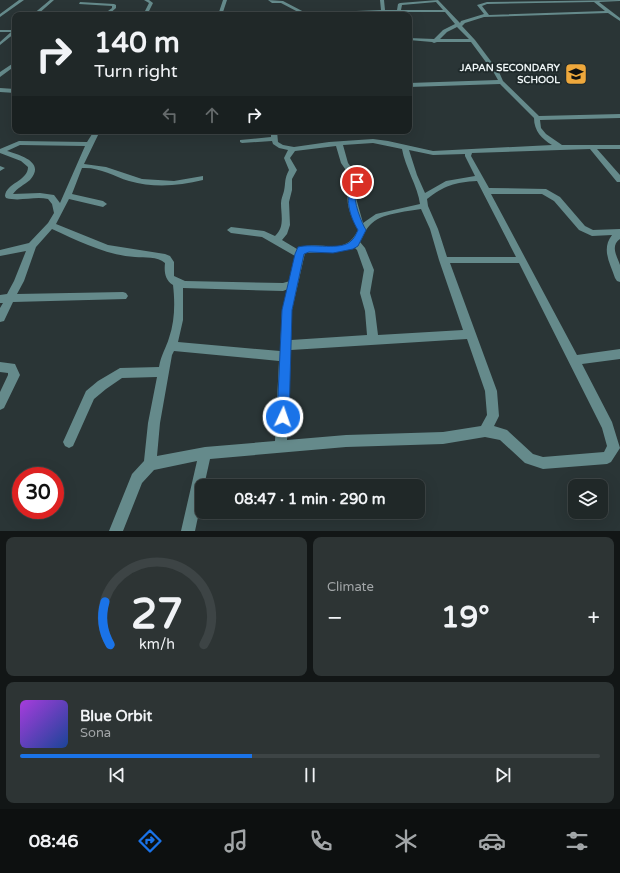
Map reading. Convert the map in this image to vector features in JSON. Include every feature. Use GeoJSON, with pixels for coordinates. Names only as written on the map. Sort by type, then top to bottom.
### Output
{"type":"FeatureCollection","features":[{"type":"Feature","properties":{"kind":"street"},"geometry":{"type":"LineString","coordinates":[[0,16],[22,0]]}},
{"type":"Feature","properties":{"kind":"street"},"geometry":{"type":"LineString","coordinates":[[38,12],[52,0]]}},
{"type":"Feature","properties":{"kind":"street"},"geometry":{"type":"LineString","coordinates":[[146,0],[151,4],[147,12]]}},
{"type":"Feature","properties":{"kind":"street"},"geometry":{"type":"LineString","coordinates":[[221,12],[225,0]]}},
{"type":"Feature","properties":{"kind":"street"},"geometry":{"type":"LineString","coordinates":[[270,0],[272,2],[282,2],[304,12]]}},
{"type":"Feature","properties":{"kind":"street"},"geometry":{"type":"LineString","coordinates":[[382,0],[383,11]]}},
{"type":"Feature","properties":{"kind":"street"},"geometry":{"type":"LineString","coordinates":[[594,0],[620,20]]}},
{"type":"Feature","properties":{"kind":"street"},"geometry":{"type":"LineString","coordinates":[[484,16],[487,14],[479,5],[487,3],[620,0]]}},
{"type":"Feature","properties":{"kind":"street"},"geometry":{"type":"LineString","coordinates":[[399,10],[400,4],[429,1],[439,2],[446,11],[457,17],[609,12]]}},
{"type":"Feature","properties":{"kind":"street"},"geometry":{"type":"LineString","coordinates":[[70,12],[82,2],[116,3],[110,12]]}},
{"type":"Feature","properties":{"kind":"street"},"geometry":{"type":"LineString","coordinates":[[344,12],[399,10],[446,11]]}},
{"type":"Feature","properties":{"kind":"street"},"geometry":{"type":"LineString","coordinates":[[434,42],[445,31],[463,22],[484,16]]}},
{"type":"Feature","properties":{"kind":"street"},"geometry":{"type":"LineString","coordinates":[[457,17],[459,25],[497,73],[501,82],[537,118],[620,116]]}},
{"type":"Feature","properties":{"kind":"street"},"geometry":{"type":"LineString","coordinates":[[0,31],[12,31]]}},
{"type":"Feature","properties":{"kind":"street"},"geometry":{"type":"LineString","coordinates":[[0,44],[12,34]]}},
{"type":"Feature","properties":{"kind":"street"},"geometry":{"type":"LineString","coordinates":[[412,39],[434,42],[446,39],[473,41]]}},
{"type":"Feature","properties":{"kind":"street"},"geometry":{"type":"LineString","coordinates":[[0,75],[12,66]]}},
{"type":"Feature","properties":{"kind":"street"},"geometry":{"type":"LineString","coordinates":[[412,85],[501,82]]}},
{"type":"Feature","properties":{"kind":"street"},"geometry":{"type":"LineString","coordinates":[[0,98],[3,90]]}},
{"type":"Feature","properties":{"kind":"street"},"geometry":{"type":"LineString","coordinates":[[537,118],[536,124],[541,133],[553,144],[561,147]]}},
{"type":"Feature","properties":{"kind":"street"},"geometry":{"type":"LineString","coordinates":[[0,318],[11,298],[32,246],[51,225],[69,196],[80,166],[95,134]]}},
{"type":"Feature","properties":{"kind":"street"},"geometry":{"type":"LineString","coordinates":[[274,134],[274,140],[280,147],[292,150],[339,144],[377,142],[405,149],[433,153],[561,147],[620,147]]}},
{"type":"Feature","properties":{"kind":"street"},"geometry":{"type":"LineString","coordinates":[[242,141],[274,140]]}},
{"type":"Feature","properties":{"kind":"street"},"geometry":{"type":"LineString","coordinates":[[0,151],[19,143],[90,144]]}},
{"type":"Feature","properties":{"kind":"street"},"geometry":{"type":"LineString","coordinates":[[339,144],[345,163],[360,185],[353,191],[352,197],[357,221],[362,230]]}},
{"type":"Feature","properties":{"kind":"street"},"geometry":{"type":"LineString","coordinates":[[592,147],[620,180]]}},
{"type":"Feature","properties":{"kind":"street"},"geometry":{"type":"LineString","coordinates":[[405,149],[412,175],[434,229],[443,260],[491,391],[493,416],[485,431]]}},
{"type":"Feature","properties":{"kind":"street"},"geometry":{"type":"LineString","coordinates":[[275,241],[283,234],[286,225],[288,179],[293,170],[287,158],[292,150]]}},
{"type":"Feature","properties":{"kind":"street"},"geometry":{"type":"LineString","coordinates":[[0,151],[27,161],[31,165],[32,172],[30,176],[15,186],[9,193],[9,196],[15,198],[41,195],[51,196],[56,204],[58,213]]}},
{"type":"Feature","properties":{"kind":"street"},"geometry":{"type":"LineString","coordinates":[[150,464],[205,453],[346,442],[444,438],[485,431],[503,434],[529,459],[543,463],[607,458],[614,446],[608,426],[479,178],[468,156],[469,151]]}},
{"type":"Feature","properties":{"kind":"street"},"geometry":{"type":"LineString","coordinates":[[80,166],[93,164],[126,178],[140,181],[174,184],[200,178]]}},
{"type":"Feature","properties":{"kind":"street"},"geometry":{"type":"LineString","coordinates":[[281,447],[287,310],[301,250],[309,248],[333,250],[350,247],[355,243],[367,222],[373,217],[423,202],[441,184],[454,180],[479,178]]}},
{"type":"Feature","properties":{"kind":"street"},"geometry":{"type":"LineString","coordinates":[[487,191],[543,191],[557,199],[582,228],[592,233],[620,233]]}},
{"type":"Feature","properties":{"kind":"street"},"geometry":{"type":"LineString","coordinates":[[69,196],[103,204]]}},
{"type":"Feature","properties":{"kind":"street"},"geometry":{"type":"LineString","coordinates":[[51,225],[108,250],[168,259],[170,262],[170,279],[174,282],[185,285],[283,287],[294,283]]}},
{"type":"Feature","properties":{"kind":"street"},"geometry":{"type":"LineString","coordinates":[[231,230],[264,234],[300,254]]}},
{"type":"Feature","properties":{"kind":"street"},"geometry":{"type":"LineString","coordinates":[[620,233],[612,239],[609,246],[620,278]]}},
{"type":"Feature","properties":{"kind":"street"},"geometry":{"type":"LineString","coordinates":[[355,243],[361,248],[368,270],[365,293],[370,311],[373,340]]}},
{"type":"Feature","properties":{"kind":"street"},"geometry":{"type":"LineString","coordinates":[[0,253],[32,246]]}},
{"type":"Feature","properties":{"kind":"street"},"geometry":{"type":"LineString","coordinates":[[443,260],[522,260]]}},
{"type":"Feature","properties":{"kind":"street"},"geometry":{"type":"LineString","coordinates":[[116,531],[137,479],[150,464],[154,423],[163,372],[167,354],[172,346],[177,327],[179,297],[178,283]]}},
{"type":"Feature","properties":{"kind":"street"},"geometry":{"type":"LineString","coordinates":[[0,299],[54,295],[66,297],[122,296]]}},
{"type":"Feature","properties":{"kind":"street"},"geometry":{"type":"LineString","coordinates":[[285,345],[470,334]]}},
{"type":"Feature","properties":{"kind":"street"},"geometry":{"type":"LineString","coordinates":[[172,346],[285,356]]}},
{"type":"Feature","properties":{"kind":"street"},"geometry":{"type":"LineString","coordinates":[[575,360],[620,354]]}},
{"type":"Feature","properties":{"kind":"street"},"geometry":{"type":"LineString","coordinates":[[0,367],[11,368],[14,375],[0,404]]}},
{"type":"Feature","properties":{"kind":"street"},"geometry":{"type":"LineString","coordinates":[[70,442],[90,395],[102,385],[120,373],[163,372]]}},
{"type":"Feature","properties":{"kind":"street"},"geometry":{"type":"LineString","coordinates":[[188,531],[205,453]]}},
{"type":"Feature","properties":{"kind":"place","name":"JAPAN SECONDARY SCHOOL"},"geometry":{"type":"Point","coordinates":[576,74]}},
{"type":"Feature","properties":{"kind":"route"},"geometry":{"type":"LineString","coordinates":[[283,417],[287,310],[301,250],[309,248],[333,250],[350,247],[355,243],[362,230],[357,221],[352,197],[353,191],[360,185],[357,182]]}}]}
